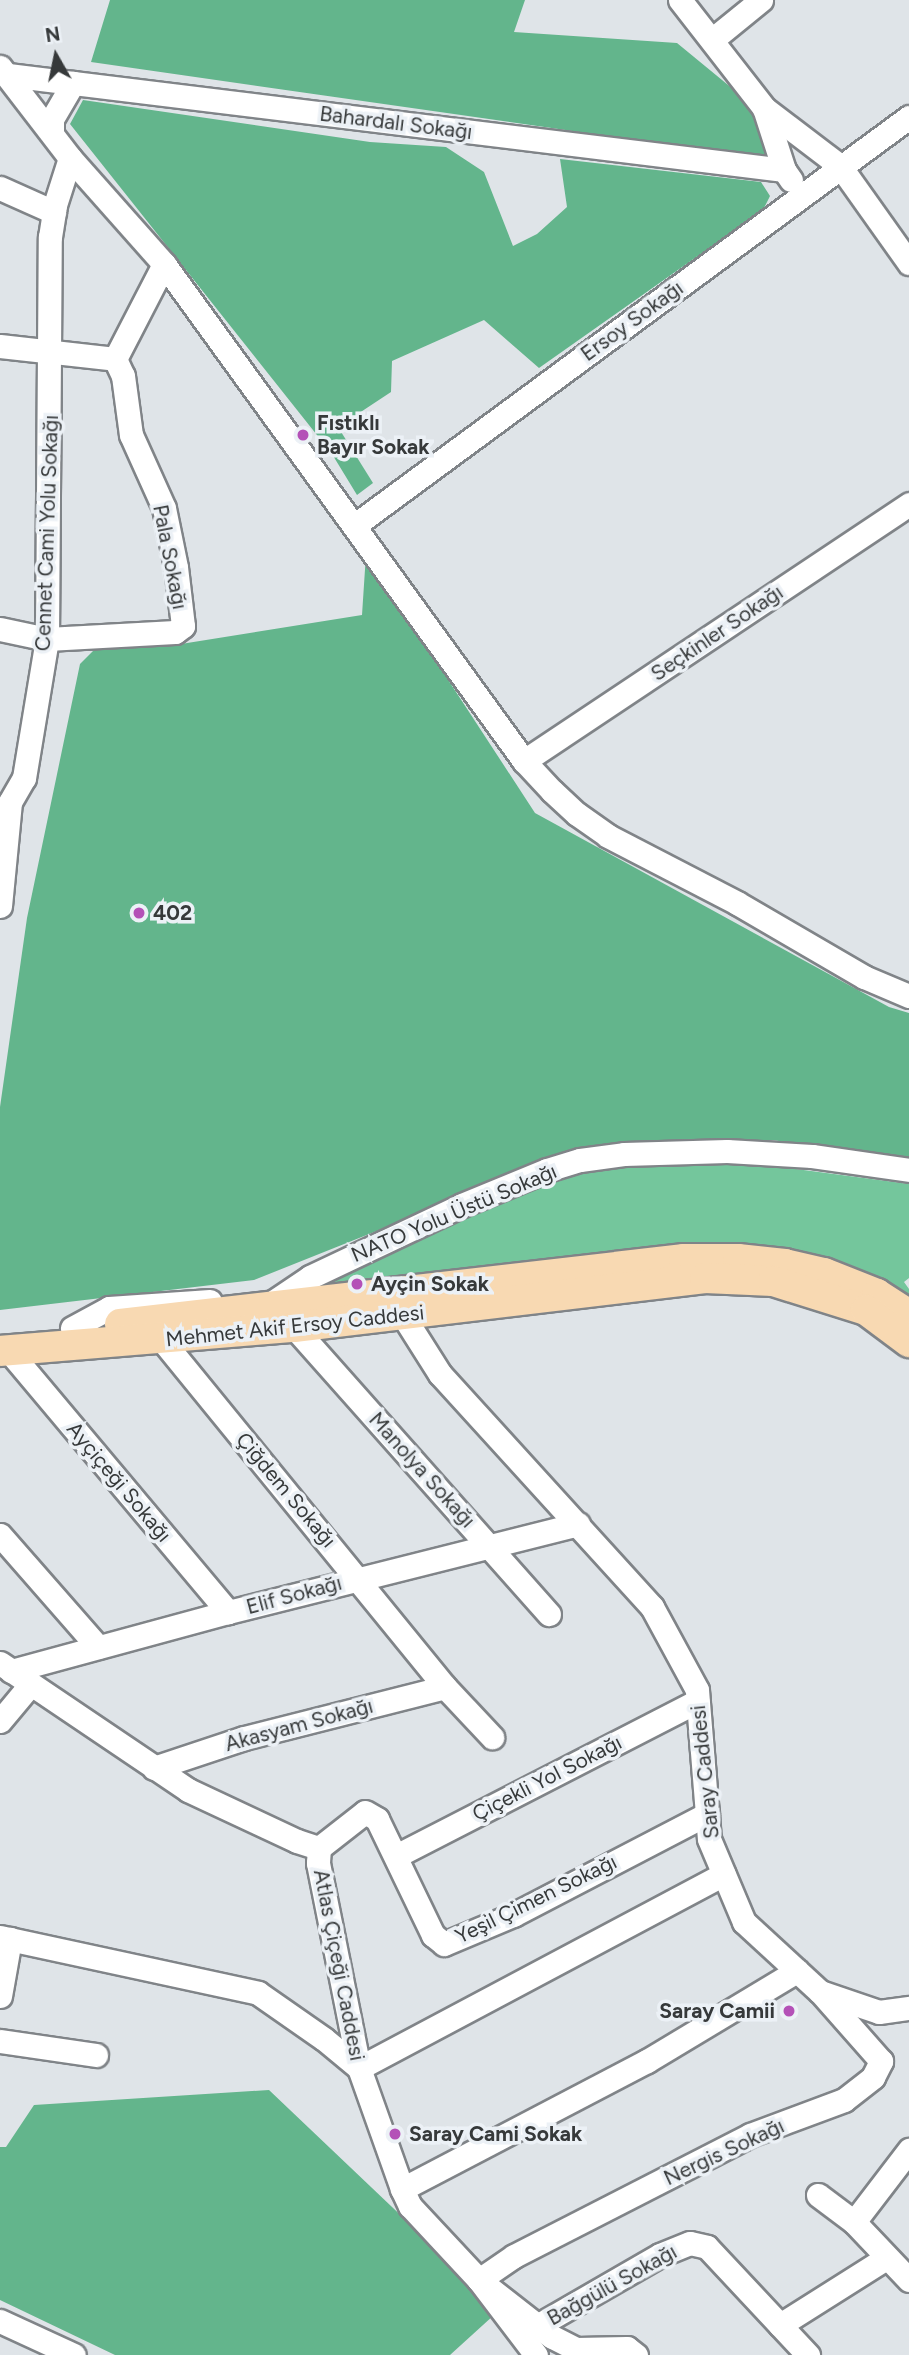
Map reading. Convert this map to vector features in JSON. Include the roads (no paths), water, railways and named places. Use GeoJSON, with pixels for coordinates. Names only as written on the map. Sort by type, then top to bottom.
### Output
{"type":"FeatureCollection","features":[{"type":"Feature","properties":{"kind":"main road","name":"Mehmet Akif Ersoy Caddesi"},"geometry":{"type":"LineString","coordinates":[[3,1344],[72,1328],[263,1319],[398,1303],[684,1259],[738,1259],[785,1264],[824,1273],[877,1294],[909,1315]]}},
{"type":"Feature","properties":{"kind":"main road","name":"Mehmet Akif Ersoy Caddesi"},"geometry":{"type":"LineString","coordinates":[[3,1344],[162,1340],[263,1319],[294,1327],[398,1303],[705,1278],[773,1281],[866,1310],[909,1342]]}},
{"type":"Feature","properties":{"kind":"street"},"geometry":{"type":"LineString","coordinates":[[680,0],[713,39],[764,108],[839,166],[909,263]]}},
{"type":"Feature","properties":{"kind":"street"},"geometry":{"type":"LineString","coordinates":[[713,39],[761,0]]}},
{"type":"Feature","properties":{"kind":"street"},"geometry":{"type":"LineString","coordinates":[[4,71],[70,158],[164,264],[524,761],[577,814],[608,836],[737,904],[864,976],[909,996]]}},
{"type":"Feature","properties":{"kind":"street","name":"Bahardalı Sokağı"},"geometry":{"type":"LineString","coordinates":[[4,71],[73,83],[784,170]]}},
{"type":"Feature","properties":{"kind":"street"},"geometry":{"type":"LineString","coordinates":[[52,133],[52,119],[73,83]]}},
{"type":"Feature","properties":{"kind":"street"},"geometry":{"type":"LineString","coordinates":[[764,108],[784,170],[803,195]]}},
{"type":"Feature","properties":{"kind":"street","name":"Ersoy Sokağı"},"geometry":{"type":"LineString","coordinates":[[355,525],[909,117]]}},
{"type":"Feature","properties":{"kind":"street","name":"Cennet Cami Yolu Sokağı"},"geometry":{"type":"LineString","coordinates":[[0,906],[10,802],[24,778],[47,639],[50,237],[54,212],[70,158]]}},
{"type":"Feature","properties":{"kind":"street"},"geometry":{"type":"LineString","coordinates":[[0,188],[54,212]]}},
{"type":"Feature","properties":{"kind":"street"},"geometry":{"type":"LineString","coordinates":[[0,346],[115,359],[164,264]]}},
{"type":"Feature","properties":{"kind":"street","name":"Pala Sokağı"},"geometry":{"type":"LineString","coordinates":[[47,639],[175,632],[183,626],[176,567],[164,508],[131,435],[123,376],[115,359]]}},
{"type":"Feature","properties":{"kind":"street","name":"Seçkinler Sokağı"},"geometry":{"type":"LineString","coordinates":[[524,761],[909,504]]}},
{"type":"Feature","properties":{"kind":"street"},"geometry":{"type":"LineString","coordinates":[[0,629],[47,639]]}},
{"type":"Feature","properties":{"kind":"street"},"geometry":{"type":"LineString","coordinates":[[0,777],[24,778]]}},
{"type":"Feature","properties":{"kind":"street","name":"NATO Yolu Üstü Sokağı"},"geometry":{"type":"LineString","coordinates":[[263,1319],[310,1277],[450,1211],[547,1170],[580,1160],[624,1154],[727,1151],[812,1156],[909,1170]]}},
{"type":"Feature","properties":{"kind":"street","name":"Saray Caddesi"},"geometry":{"type":"LineString","coordinates":[[398,1303],[440,1374],[652,1607],[697,1690],[709,1839],[744,1922],[820,1992],[879,2012],[909,2008]]}},
{"type":"Feature","properties":{"kind":"street","name":"Manolya Sokağı"},"geometry":{"type":"LineString","coordinates":[[294,1327],[549,1614]]}},
{"type":"Feature","properties":{"kind":"street","name":"Çiğdem Sokağı"},"geometry":{"type":"LineString","coordinates":[[162,1340],[359,1578],[445,1687],[492,1737]]}},
{"type":"Feature","properties":{"kind":"street","name":"Ayçiçeği Sokağı"},"geometry":{"type":"LineString","coordinates":[[3,1344],[228,1612]]}},
{"type":"Feature","properties":{"kind":"street","name":"Elif Sokağı"},"geometry":{"type":"LineString","coordinates":[[14,1673],[228,1612],[578,1524]]}},
{"type":"Feature","properties":{"kind":"street"},"geometry":{"type":"LineString","coordinates":[[0,1535],[98,1647]]}},
{"type":"Feature","properties":{"kind":"street"},"geometry":{"type":"LineString","coordinates":[[0,1721],[14,1673]]}},
{"type":"Feature","properties":{"kind":"street","name":"Atlas Çiçeği Caddesi"},"geometry":{"type":"LineString","coordinates":[[14,1673],[188,1790],[319,1848],[318,1863],[359,2068],[402,2189],[410,2206],[478,2280],[536,2355]]}},
{"type":"Feature","properties":{"kind":"street","name":"Akasyam Sokağı"},"geometry":{"type":"LineString","coordinates":[[154,1768],[244,1738],[445,1687]]}},
{"type":"Feature","properties":{"kind":"street","name":"Çiçekli Yol Sokağı"},"geometry":{"type":"LineString","coordinates":[[396,1856],[698,1701]]}},
{"type":"Feature","properties":{"kind":"street","name":"Yeşil Çimen Sokağı"},"geometry":{"type":"LineString","coordinates":[[319,1848],[346,1824],[365,1812],[377,1819],[433,1935],[443,1944],[513,1914],[707,1814]]}},
{"type":"Feature","properties":{"kind":"street"},"geometry":{"type":"LineString","coordinates":[[0,1996],[5,1938],[258,1993],[324,2039],[359,2068],[724,1874]]}},
{"type":"Feature","properties":{"kind":"street"},"geometry":{"type":"LineString","coordinates":[[402,2189],[647,2061],[797,1971]]}},
{"type":"Feature","properties":{"kind":"street","name":"Nergis Sokağı"},"geometry":{"type":"LineString","coordinates":[[478,2280],[514,2256],[750,2136],[844,2100],[873,2077],[881,2062],[820,1992]]}},
{"type":"Feature","properties":{"kind":"street"},"geometry":{"type":"LineString","coordinates":[[0,2041],[96,2054]]}},
{"type":"Feature","properties":{"kind":"street"},"geometry":{"type":"LineString","coordinates":[[854,2222],[909,2150]]}},
{"type":"Feature","properties":{"kind":"street"},"geometry":{"type":"LineString","coordinates":[[818,2195],[854,2222],[909,2280]]}},
{"type":"Feature","properties":{"kind":"street","name":"Bağgülü Sokağı"},"geometry":{"type":"LineString","coordinates":[[537,2326],[660,2255],[690,2243],[707,2247],[808,2355]]}},
{"type":"Feature","properties":{"kind":"street"},"geometry":{"type":"LineString","coordinates":[[780,2325],[886,2258]]}},
{"type":"Feature","properties":{"kind":"street"},"geometry":{"type":"LineString","coordinates":[[478,2280],[537,2326],[576,2349],[627,2348],[636,2355]]}},
{"type":"Feature","properties":{"kind":"street"},"geometry":{"type":"LineString","coordinates":[[0,2321],[74,2355]]}},
{"type":"Feature","properties":{"kind":"place","name":"Fıstıklı Bayır Sokak"},"geometry":{"type":"Point","coordinates":[303,435]}},
{"type":"Feature","properties":{"kind":"place","name":"402"},"geometry":{"type":"Point","coordinates":[139,913]}},
{"type":"Feature","properties":{"kind":"place","name":"Ayçin Sokak"},"geometry":{"type":"Point","coordinates":[357,1284]}},
{"type":"Feature","properties":{"kind":"place","name":"Saray Camii"},"geometry":{"type":"Point","coordinates":[789,2011]}},
{"type":"Feature","properties":{"kind":"place","name":"Saray Cami Sokak"},"geometry":{"type":"Point","coordinates":[395,2134]}}]}
